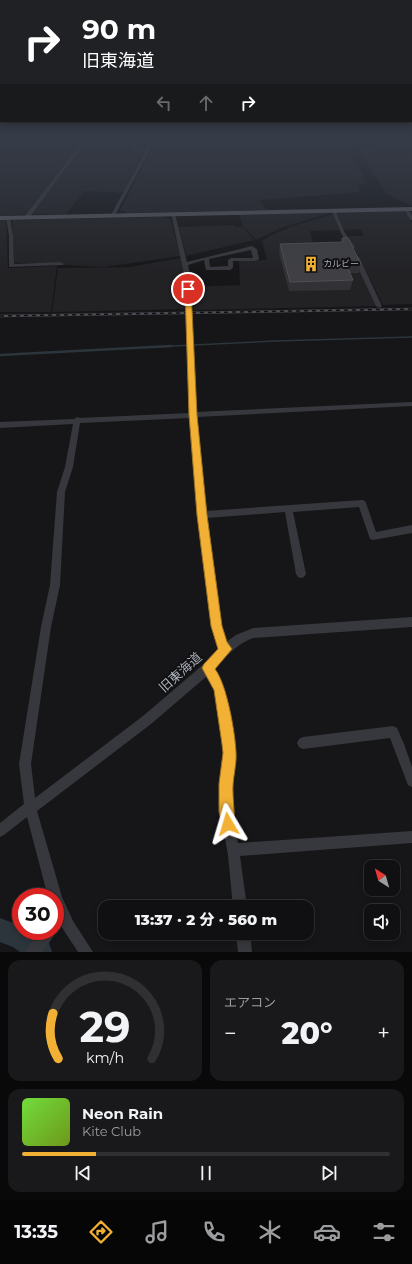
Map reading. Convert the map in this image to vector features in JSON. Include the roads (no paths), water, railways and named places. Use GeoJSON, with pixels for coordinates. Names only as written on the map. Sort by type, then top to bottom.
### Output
{"type":"FeatureCollection","features":[{"type":"Feature","properties":{"kind":"main road"},"geometry":{"type":"LineString","coordinates":[[0,218],[409,209]]}},
{"type":"Feature","properties":{"kind":"street"},"geometry":{"type":"LineString","coordinates":[[27,217],[52,184]]}},
{"type":"Feature","properties":{"kind":"street"},"geometry":{"type":"LineString","coordinates":[[113,215],[129,184]]}},
{"type":"Feature","properties":{"kind":"street"},"geometry":{"type":"LineString","coordinates":[[409,209],[412,219]]}},
{"type":"Feature","properties":{"kind":"street"},"geometry":{"type":"LineString","coordinates":[[333,210],[379,306]]}},
{"type":"Feature","properties":{"kind":"street"},"geometry":{"type":"LineString","coordinates":[[173,214],[187,274],[193,415],[202,515],[216,626],[222,645],[226,649]]}},
{"type":"Feature","properties":{"kind":"street"},"geometry":{"type":"LineString","coordinates":[[8,218],[11,236],[11,266],[62,264]]}},
{"type":"Feature","properties":{"kind":"street"},"geometry":{"type":"LineString","coordinates":[[185,264],[206,258],[252,248],[254,249],[256,259],[231,260],[230,268],[208,269],[206,258]]}},
{"type":"Feature","properties":{"kind":"street"},"geometry":{"type":"LineString","coordinates":[[0,425],[412,404]]}},
{"type":"Feature","properties":{"kind":"street"},"geometry":{"type":"LineString","coordinates":[[52,888],[30,808],[25,764],[46,627],[55,585],[61,492],[69,467],[77,420]]}},
{"type":"Feature","properties":{"kind":"street"},"geometry":{"type":"LineString","coordinates":[[202,515],[362,502],[373,536],[412,529]]}},
{"type":"Feature","properties":{"kind":"street"},"geometry":{"type":"LineString","coordinates":[[288,508],[301,574]]}},
{"type":"Feature","properties":{"kind":"street","name":"旧東海道"},"geometry":{"type":"LineString","coordinates":[[0,831],[147,720],[208,668],[226,649],[240,638],[252,633],[412,622]]}},
{"type":"Feature","properties":{"kind":"street"},"geometry":{"type":"LineString","coordinates":[[208,668],[220,690],[230,753],[226,784],[226,812],[233,850],[239,900]]}},
{"type":"Feature","properties":{"kind":"street"},"geometry":{"type":"LineString","coordinates":[[303,743],[393,732],[399,743],[407,771],[412,782]]}},
{"type":"Feature","properties":{"kind":"street"},"geometry":{"type":"LineString","coordinates":[[233,850],[412,837]]}},
{"type":"Feature","properties":{"kind":"street"},"geometry":{"type":"LineString","coordinates":[[64,923],[68,926],[86,952]]}},
{"type":"Feature","properties":{"kind":"street"},"geometry":{"type":"LineString","coordinates":[[33,952],[42,940]]}},
{"type":"Feature","properties":{"kind":"street"},"geometry":{"type":"LineString","coordinates":[[244,940],[245,952]]}},
{"type":"Feature","properties":{"kind":"waterway"},"geometry":{"type":"LineString","coordinates":[[152,347],[275,341],[412,337]]}},
{"type":"Feature","properties":{"kind":"waterway"},"geometry":{"type":"LineString","coordinates":[[152,347],[171,346]]}},
{"type":"Feature","properties":{"kind":"waterway"},"geometry":{"type":"LineString","coordinates":[[0,355],[152,347]]}},
{"type":"Feature","properties":{"kind":"waterway"},"geometry":{"type":"LineString","coordinates":[[0,930],[21,938],[40,952]]}},
{"type":"Feature","properties":{"kind":"railway"},"geometry":{"type":"LineString","coordinates":[[0,316],[412,309]]}},
{"type":"Feature","properties":{"kind":"place","name":"カルビー"},"geometry":{"type":"Point","coordinates":[311,264]}}]}
